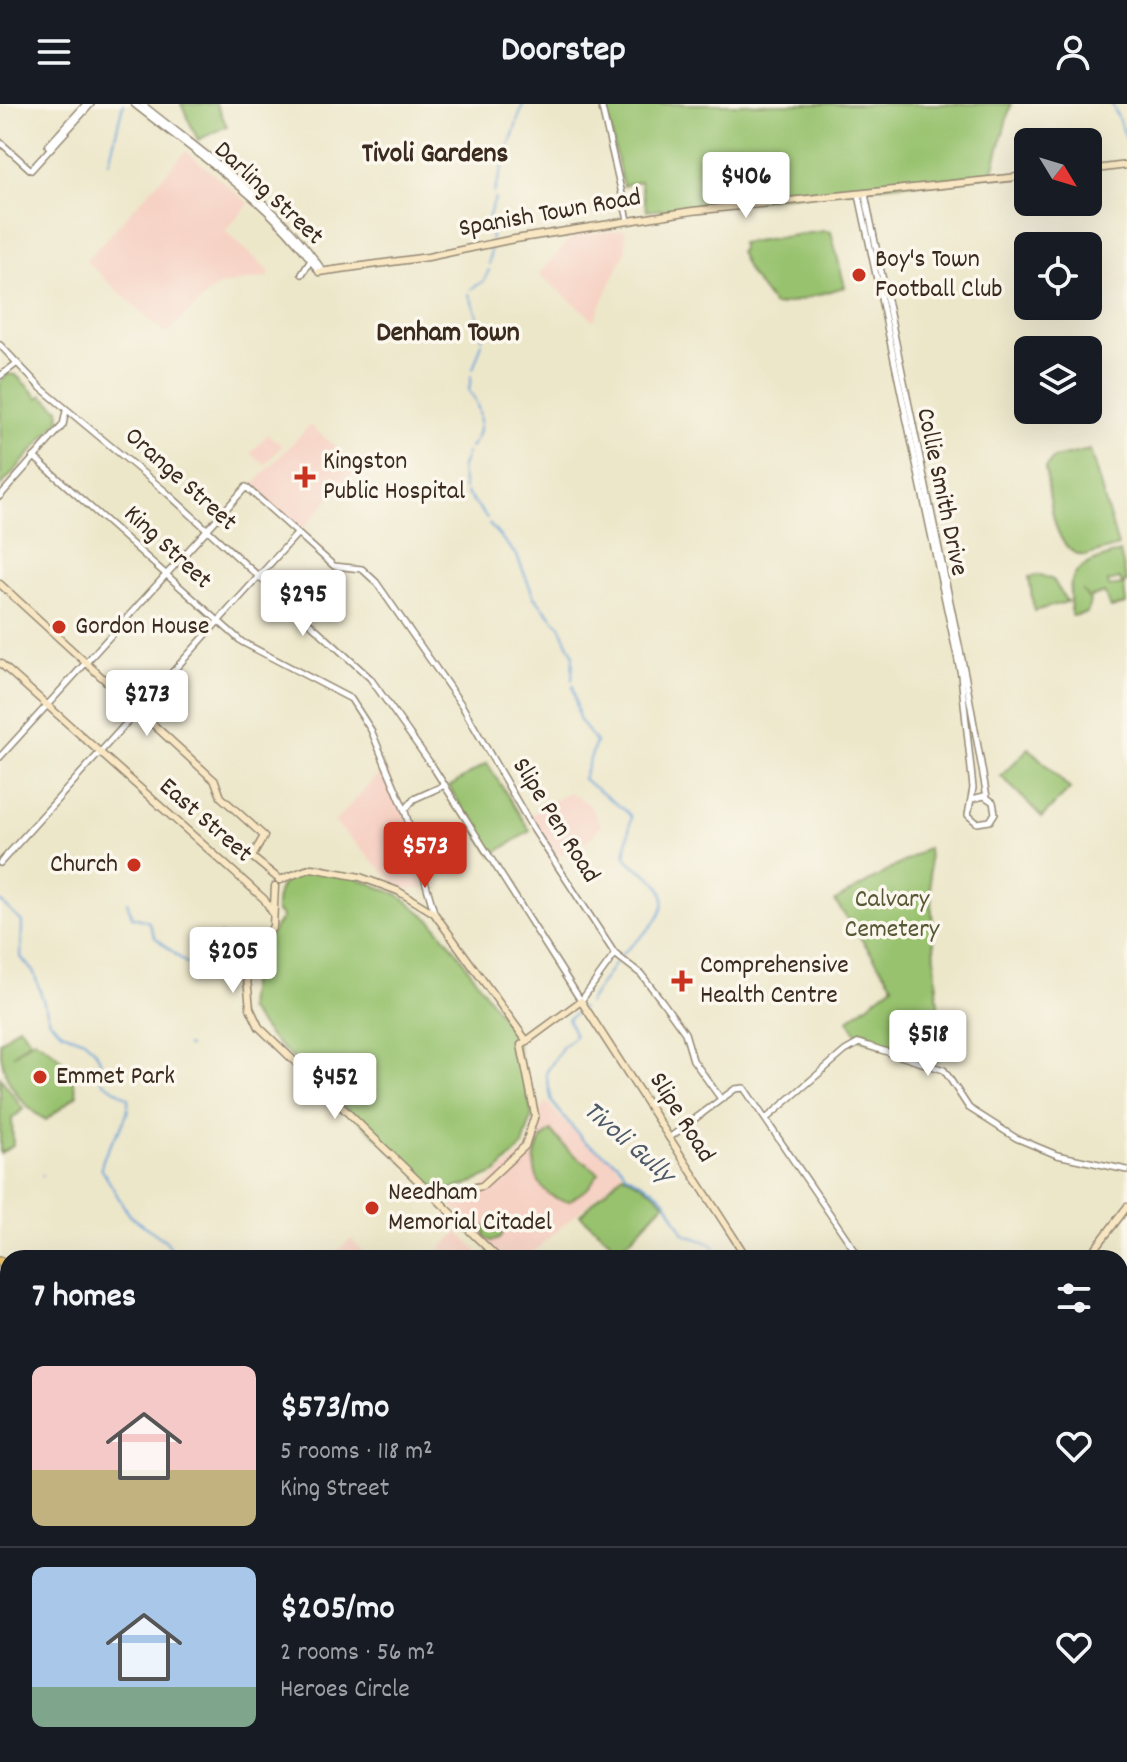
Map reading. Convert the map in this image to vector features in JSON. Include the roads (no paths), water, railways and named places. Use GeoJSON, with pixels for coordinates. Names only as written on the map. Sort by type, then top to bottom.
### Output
{"type":"FeatureCollection","features":[{"type":"Feature","properties":{"kind":"main road"},"geometry":{"type":"LineString","coordinates":[[1102,168],[1127,165]]}},
{"type":"Feature","properties":{"kind":"main road","name":"Spanish Town Road"},"geometry":{"type":"LineString","coordinates":[[321,271],[428,257],[628,220],[1014,178]]}},
{"type":"Feature","properties":{"kind":"main road"},"geometry":{"type":"LineString","coordinates":[[0,584],[215,781],[221,797],[264,836],[252,857],[277,883]]}},
{"type":"Feature","properties":{"kind":"main road","name":"East Street"},"geometry":{"type":"LineString","coordinates":[[0,663],[264,899],[273,914]]}},
{"type":"Feature","properties":{"kind":"main road"},"geometry":{"type":"LineString","coordinates":[[264,899],[277,883],[312,868],[360,877],[398,891],[434,913],[522,1040],[535,1115],[525,1146],[482,1186],[434,1195]]}},
{"type":"Feature","properties":{"kind":"main road"},"geometry":{"type":"LineString","coordinates":[[277,883],[273,926],[247,979],[250,1008],[259,1027],[490,1250]]}},
{"type":"Feature","properties":{"kind":"main road"},"geometry":{"type":"LineString","coordinates":[[522,1040],[581,1001]]}},
{"type":"Feature","properties":{"kind":"main road","name":"Slipe Road"},"geometry":{"type":"LineString","coordinates":[[581,1001],[742,1250]]}},
{"type":"Feature","properties":{"kind":"main road"},"geometry":{"type":"LineString","coordinates":[[1094,1250],[1127,1207]]}},
{"type":"Feature","properties":{"kind":"street"},"geometry":{"type":"LineString","coordinates":[[0,142],[30,169],[89,104]]}},
{"type":"Feature","properties":{"kind":"street","name":"Darling Street"},"geometry":{"type":"LineString","coordinates":[[137,104],[260,207],[297,241],[321,271]]}},
{"type":"Feature","properties":{"kind":"street","name":"Darling Street"},"geometry":{"type":"LineString","coordinates":[[137,104],[273,212],[305,244],[321,271]]}},
{"type":"Feature","properties":{"kind":"street"},"geometry":{"type":"LineString","coordinates":[[601,104],[628,220]]}},
{"type":"Feature","properties":{"kind":"street","name":"Collie Smith Drive"},"geometry":{"type":"LineString","coordinates":[[862,194],[965,674],[987,798]]}},
{"type":"Feature","properties":{"kind":"street","name":"Collie Smith Drive"},"geometry":{"type":"LineString","coordinates":[[862,194],[961,675],[972,799]]}},
{"type":"Feature","properties":{"kind":"street"},"geometry":{"type":"LineString","coordinates":[[302,274],[311,260]]}},
{"type":"Feature","properties":{"kind":"street"},"geometry":{"type":"LineString","coordinates":[[0,345],[17,364],[8,366],[0,376]]}},
{"type":"Feature","properties":{"kind":"street","name":"Orange Street"},"geometry":{"type":"LineString","coordinates":[[17,364],[66,410],[207,530],[365,672],[384,693],[581,1001]]}},
{"type":"Feature","properties":{"kind":"street"},"geometry":{"type":"LineString","coordinates":[[0,496],[64,424],[66,410]]}},
{"type":"Feature","properties":{"kind":"street","name":"King Street"},"geometry":{"type":"LineString","coordinates":[[34,457],[242,642],[351,699],[364,716],[405,811],[434,913]]}},
{"type":"Feature","properties":{"kind":"street"},"geometry":{"type":"LineString","coordinates":[[0,757],[246,487],[297,534],[0,863]]}},
{"type":"Feature","properties":{"kind":"street","name":"Slipe Pen Road"},"geometry":{"type":"LineString","coordinates":[[297,534],[339,568],[369,573],[409,625],[481,735],[532,827],[615,954],[641,974],[662,1001],[685,1033],[693,1060],[721,1099]]}},
{"type":"Feature","properties":{"kind":"street"},"geometry":{"type":"LineString","coordinates":[[432,788],[438,779],[433,767]]}},
{"type":"Feature","properties":{"kind":"street"},"geometry":{"type":"LineString","coordinates":[[405,811],[414,799],[432,788],[445,785]]}},
{"type":"Feature","properties":{"kind":"street"},"geometry":{"type":"LineString","coordinates":[[399,796],[414,799]]}},
{"type":"Feature","properties":{"kind":"street"},"geometry":{"type":"LineString","coordinates":[[987,798],[994,805],[995,813],[983,824],[973,822],[968,815],[972,799],[987,798]]}},
{"type":"Feature","properties":{"kind":"street"},"geometry":{"type":"LineString","coordinates":[[581,1001],[615,954]]}},
{"type":"Feature","properties":{"kind":"street"},"geometry":{"type":"LineString","coordinates":[[767,1118],[845,1051],[859,1043],[944,1070],[969,1108],[1044,1151],[1127,1170]]}},
{"type":"Feature","properties":{"kind":"street"},"geometry":{"type":"LineString","coordinates":[[669,1138],[735,1089],[744,1088],[855,1250]]}},
{"type":"Feature","properties":{"kind":"waterway"},"geometry":{"type":"LineString","coordinates":[[109,162],[123,104]]}},
{"type":"Feature","properties":{"kind":"waterway","name":"Tivoli Gully"},"geometry":{"type":"LineString","coordinates":[[494,193],[523,104]]}},
{"type":"Feature","properties":{"kind":"waterway"},"geometry":{"type":"LineString","coordinates":[[1112,104],[1127,139]]}},
{"type":"Feature","properties":{"kind":"waterway","name":"Tivoli Gully"},"geometry":{"type":"LineString","coordinates":[[491,240],[489,215],[495,199]]}},
{"type":"Feature","properties":{"kind":"waterway","name":"Tivoli Gully"},"geometry":{"type":"LineString","coordinates":[[489,264],[491,247]]}},
{"type":"Feature","properties":{"kind":"waterway","name":"Tivoli Gully"},"geometry":{"type":"LineString","coordinates":[[471,289],[484,281],[489,270]]}},
{"type":"Feature","properties":{"kind":"waterway","name":"Tivoli Gully"},"geometry":{"type":"LineString","coordinates":[[469,294],[481,325]]}},
{"type":"Feature","properties":{"kind":"waterway","name":"Tivoli Gully"},"geometry":{"type":"LineString","coordinates":[[482,332],[482,338]]}},
{"type":"Feature","properties":{"kind":"waterway","name":"Tivoli Gully"},"geometry":{"type":"LineString","coordinates":[[473,369],[482,343]]}},
{"type":"Feature","properties":{"kind":"waterway","name":"Tivoli Gully"},"geometry":{"type":"LineString","coordinates":[[470,448],[480,427],[477,405],[469,391],[471,376]]}},
{"type":"Feature","properties":{"kind":"waterway","name":"Tivoli Gully"},"geometry":{"type":"LineString","coordinates":[[464,489],[461,469],[467,453]]}},
{"type":"Feature","properties":{"kind":"waterway","name":"Tivoli Gully"},"geometry":{"type":"LineString","coordinates":[[466,493],[487,518]]}},
{"type":"Feature","properties":{"kind":"waterway","name":"Tivoli Gully"},"geometry":{"type":"LineString","coordinates":[[489,524],[517,556],[534,597],[560,626],[573,654],[572,680]]}},
{"type":"Feature","properties":{"kind":"waterway","name":"Tivoli Gully"},"geometry":{"type":"LineString","coordinates":[[573,686],[579,719],[596,742],[583,779],[631,817],[625,856],[654,880],[664,901],[656,920],[621,955]]}},
{"type":"Feature","properties":{"kind":"waterway"},"geometry":{"type":"LineString","coordinates":[[0,901],[22,922],[21,957],[34,973],[50,1021],[62,1032],[84,1040],[95,1050],[100,1060],[102,1081],[128,1098],[122,1126],[107,1150],[101,1168],[129,1215],[166,1241],[172,1250]]}},
{"type":"Feature","properties":{"kind":"waterway"},"geometry":{"type":"LineString","coordinates":[[127,902],[132,917],[148,921],[155,937],[187,964],[221,934]]}},
{"type":"Feature","properties":{"kind":"waterway","name":"Tivoli Gully"},"geometry":{"type":"LineString","coordinates":[[588,1003],[617,960]]}},
{"type":"Feature","properties":{"kind":"waterway","name":"Tivoli Gully"},"geometry":{"type":"LineString","coordinates":[[582,1008],[568,1019],[575,1036],[563,1046],[546,1073],[552,1102],[583,1140],[618,1163],[626,1174],[655,1190],[666,1201],[684,1234],[712,1244],[716,1250]]}},
{"type":"Feature","properties":{"kind":"place","name":"Boy's Town Football Club"},"geometry":{"type":"Point","coordinates":[859,275]}},
{"type":"Feature","properties":{"kind":"place","name":"Kingston Public Hospital"},"geometry":{"type":"Point","coordinates":[305,477]}},
{"type":"Feature","properties":{"kind":"place","name":"Gordon House"},"geometry":{"type":"Point","coordinates":[59,627]}},
{"type":"Feature","properties":{"kind":"place","name":"Church"},"geometry":{"type":"Point","coordinates":[134,865]}},
{"type":"Feature","properties":{"kind":"place","name":"Comprehensive Health Centre"},"geometry":{"type":"Point","coordinates":[682,981]}},
{"type":"Feature","properties":{"kind":"place","name":"Emmet Park"},"geometry":{"type":"Point","coordinates":[40,1077]}},
{"type":"Feature","properties":{"kind":"place","name":"Needham Memorial Citadel"},"geometry":{"type":"Point","coordinates":[372,1208]}},
{"type":"Feature","properties":{"kind":"district","name":"Tivoli Gardens"},"geometry":{"type":"Point","coordinates":[435,156]}},
{"type":"Feature","properties":{"kind":"district","name":"Denham Town"},"geometry":{"type":"Point","coordinates":[448,335]}},
{"type":"Feature","properties":{"kind":"park label","name":"Calvary Cemetery"},"geometry":{"type":"Point","coordinates":[892,915]}}]}
